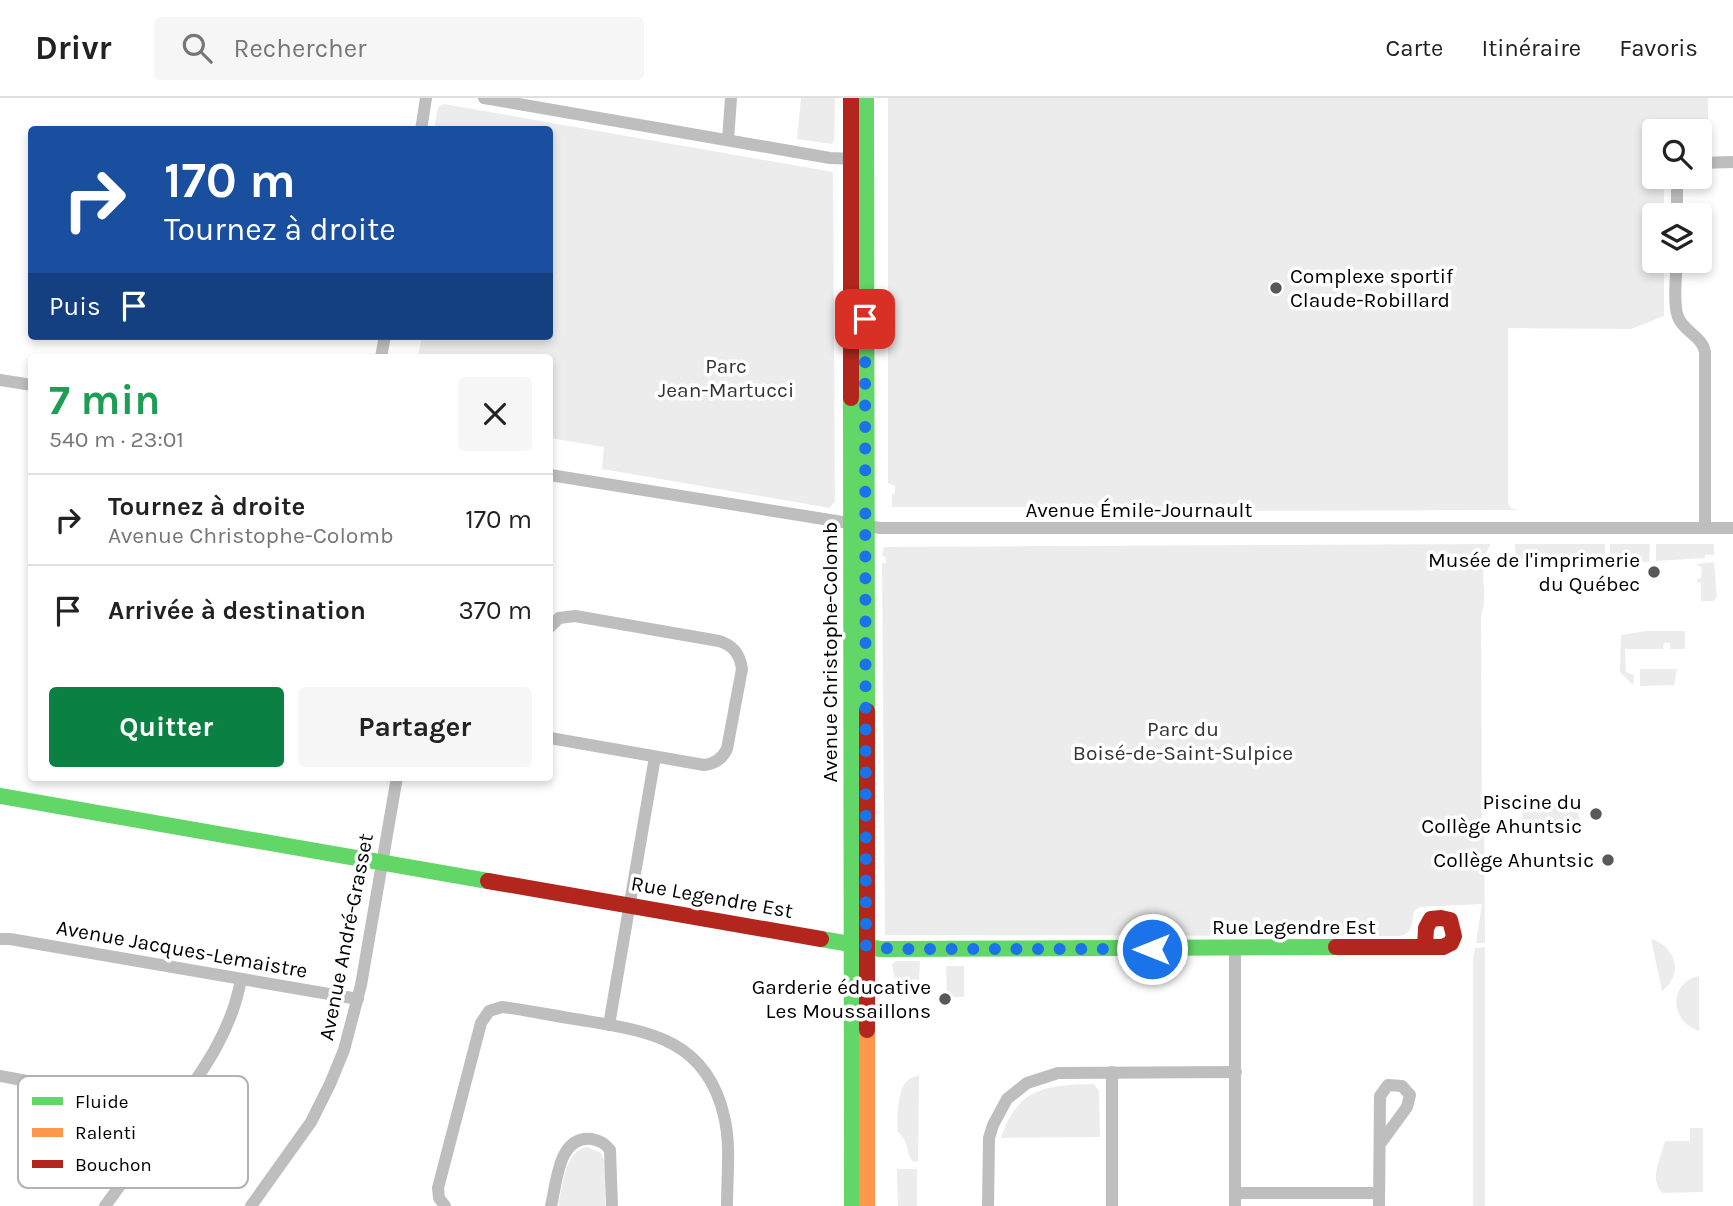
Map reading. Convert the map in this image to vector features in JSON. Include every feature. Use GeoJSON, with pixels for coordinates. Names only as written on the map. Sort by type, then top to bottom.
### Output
{"type":"FeatureCollection","features":[{"type":"Feature","properties":{"kind":"main road","name":"Avenue Christophe-Colomb"},"geometry":{"type":"LineString","coordinates":[[851,98],[858,159],[859,945],[867,1206]]}},
{"type":"Feature","properties":{"kind":"main road","name":"Avenue Christophe-Colomb"},"geometry":{"type":"LineString","coordinates":[[858,159],[866,98]]}},
{"type":"Feature","properties":{"kind":"main road","name":"Rue Legendre Est"},"geometry":{"type":"LineString","coordinates":[[0,796],[894,949],[1425,947]]}},
{"type":"Feature","properties":{"kind":"main road","name":"Avenue Christophe-Colomb"},"geometry":{"type":"LineString","coordinates":[[852,1206],[859,945]]}},
{"type":"Feature","properties":{"kind":"street"},"geometry":{"type":"LineString","coordinates":[[422,126],[426,98]]}},
{"type":"Feature","properties":{"kind":"street"},"geometry":{"type":"LineString","coordinates":[[484,98],[572,107],[728,140],[830,158],[858,159]]}},
{"type":"Feature","properties":{"kind":"street"},"geometry":{"type":"LineString","coordinates":[[728,140],[731,98]]}},
{"type":"Feature","properties":{"kind":"street"},"geometry":{"type":"LineString","coordinates":[[1712,163],[1733,163]]}},
{"type":"Feature","properties":{"kind":"street"},"geometry":{"type":"LineString","coordinates":[[1676,273],[1677,315],[1681,323],[1701,341],[1705,352],[1706,528]]}},
{"type":"Feature","properties":{"kind":"street"},"geometry":{"type":"LineString","coordinates":[[0,380],[28,384]]}},
{"type":"Feature","properties":{"kind":"street","name":"Avenue Émile-Journault"},"geometry":{"type":"LineString","coordinates":[[553,475],[858,526],[907,529],[1733,528]]}},
{"type":"Feature","properties":{"kind":"street"},"geometry":{"type":"LineString","coordinates":[[553,624],[559,618],[575,616],[719,641],[734,649],[742,669],[728,745],[723,755],[715,762],[704,765],[553,739]]}},
{"type":"Feature","properties":{"kind":"street"},"geometry":{"type":"LineString","coordinates":[[609,1025],[654,757]]}},
{"type":"Feature","properties":{"kind":"street","name":"Avenue André-Grasset"},"geometry":{"type":"LineString","coordinates":[[251,1206],[299,1140],[322,1101],[344,1050],[358,999],[396,781]]}},
{"type":"Feature","properties":{"kind":"street","name":"Avenue Jacques-Lemaistre"},"geometry":{"type":"LineString","coordinates":[[0,939],[8,938],[358,999]]}},
{"type":"Feature","properties":{"kind":"street"},"geometry":{"type":"LineString","coordinates":[[1235,948],[1236,1199],[1379,1200],[1380,1144]]}},
{"type":"Feature","properties":{"kind":"street"},"geometry":{"type":"LineString","coordinates":[[200,1076],[214,1053],[235,1003],[241,979]]}},
{"type":"Feature","properties":{"kind":"street"},"geometry":{"type":"LineString","coordinates":[[445,1206],[439,1198],[438,1188],[480,1027],[486,1014],[495,1008],[506,1007],[641,1030],[666,1040],[694,1060],[710,1081],[725,1122],[727,1206]]}},
{"type":"Feature","properties":{"kind":"street"},"geometry":{"type":"LineString","coordinates":[[1112,1072],[1112,1206]]}},
{"type":"Feature","properties":{"kind":"street"},"geometry":{"type":"LineString","coordinates":[[988,1206],[989,1138],[997,1114],[1007,1099],[1027,1083],[1046,1075],[1236,1072]]}},
{"type":"Feature","properties":{"kind":"street"},"geometry":{"type":"LineString","coordinates":[[0,1076],[18,1079]]}},
{"type":"Feature","properties":{"kind":"street"},"geometry":{"type":"LineString","coordinates":[[551,1206],[565,1151],[571,1143],[584,1139],[601,1141],[610,1150],[612,1206]]}},
{"type":"Feature","properties":{"kind":"street"},"geometry":{"type":"LineString","coordinates":[[105,1206],[118,1188]]}},
{"type":"Feature","properties":{"kind":"green space"},"geometry":{"type":"Polygon","coordinates":[[[801,98],[835,98],[832,144],[797,139],[801,98]]]}},
{"type":"Feature","properties":{"kind":"green space","name":"Complexe sportif Claude-Robillard"},"geometry":{"type":"Polygon","coordinates":[[[888,98],[1708,98],[1708,119],[1642,119],[1642,189],[1664,189],[1664,203],[1642,203],[1642,273],[1664,273],[1664,316],[1631,329],[1508,328],[1508,503],[1511,508],[1518,510],[1153,511],[1144,507],[892,507],[895,486],[888,483],[888,98]]]}},
{"type":"Feature","properties":{"kind":"green space","name":"Parc Jean-Martucci"},"geometry":{"type":"Polygon","coordinates":[[[444,104],[833,172],[835,501],[830,508],[602,469],[604,447],[553,438],[553,354],[419,354],[421,340],[553,340],[553,126],[435,126],[438,107],[444,104]]]}},
{"type":"Feature","properties":{"kind":"green space","name":"Parc du Boisé-de-Saint-Sulpice"},"geometry":{"type":"Polygon","coordinates":[[[1491,544],[1484,562],[1481,616],[1485,943],[1476,943],[1482,904],[1420,907],[1414,911],[1410,930],[1400,936],[885,935],[884,547],[1491,544]]]}},
{"type":"Feature","properties":{"kind":"green space"},"geometry":{"type":"Polygon","coordinates":[[[1515,544],[1605,544],[1605,557],[1516,559],[1515,544]]]}},
{"type":"Feature","properties":{"kind":"green space"},"geometry":{"type":"Polygon","coordinates":[[[1610,544],[1650,544],[1649,562],[1616,563],[1616,557],[1610,557],[1610,544]]]}},
{"type":"Feature","properties":{"kind":"green space"},"geometry":{"type":"Polygon","coordinates":[[[1656,544],[1714,544],[1714,555],[1656,561],[1656,544]]]}},
{"type":"Feature","properties":{"kind":"green space"},"geometry":{"type":"Polygon","coordinates":[[[1714,562],[1717,597],[1713,601],[1701,601],[1701,583],[1697,582],[1697,579],[1701,578],[1702,568],[1696,564],[1714,562]]]}},
{"type":"Feature","properties":{"kind":"green space"},"geometry":{"type":"Polygon","coordinates":[[[1646,631],[1685,631],[1685,649],[1670,649],[1670,643],[1664,643],[1663,649],[1625,649],[1626,672],[1634,675],[1633,685],[1620,672],[1621,635],[1646,631]]]}},
{"type":"Feature","properties":{"kind":"green space"},"geometry":{"type":"Polygon","coordinates":[[[1640,669],[1677,669],[1674,685],[1640,686],[1640,669]]]}},
{"type":"Feature","properties":{"kind":"green space"},"geometry":{"type":"Polygon","coordinates":[[[1531,803],[1578,803],[1579,821],[1528,822],[1528,819],[1522,819],[1524,809],[1531,803]]]}},
{"type":"Feature","properties":{"kind":"green space"},"geometry":{"type":"Polygon","coordinates":[[[1651,939],[1666,948],[1674,962],[1673,977],[1662,991],[1651,939]]]}},
{"type":"Feature","properties":{"kind":"green space"},"geometry":{"type":"Polygon","coordinates":[[[1485,947],[1485,1206],[1473,1206],[1473,960],[1475,948],[1485,947]]]}},
{"type":"Feature","properties":{"kind":"green space"},"geometry":{"type":"Polygon","coordinates":[[[896,961],[920,961],[919,980],[910,981],[907,994],[898,994],[892,964],[896,961]]]}},
{"type":"Feature","properties":{"kind":"green space"},"geometry":{"type":"Polygon","coordinates":[[[946,966],[964,966],[964,997],[947,997],[946,966]]]}},
{"type":"Feature","properties":{"kind":"green space"},"geometry":{"type":"Polygon","coordinates":[[[1699,976],[1700,1031],[1683,1020],[1676,1003],[1681,986],[1699,976]]]}},
{"type":"Feature","properties":{"kind":"green space"},"geometry":{"type":"Polygon","coordinates":[[[919,1075],[918,1162],[912,1161],[898,1132],[898,1120],[904,1084],[919,1075]]]}},
{"type":"Feature","properties":{"kind":"green space"},"geometry":{"type":"Polygon","coordinates":[[[1094,1084],[1099,1091],[1100,1137],[1001,1138],[1016,1108],[1036,1092],[1062,1086],[1094,1084]]]}},
{"type":"Feature","properties":{"kind":"green space"},"geometry":{"type":"Polygon","coordinates":[[[1690,1128],[1703,1128],[1703,1192],[1663,1193],[1656,1182],[1656,1175],[1665,1141],[1690,1141],[1690,1128]]]}},
{"type":"Feature","properties":{"kind":"green space"},"geometry":{"type":"Polygon","coordinates":[[[587,1147],[601,1153],[605,1162],[605,1206],[558,1206],[569,1162],[579,1150],[587,1147]]]}},
{"type":"Feature","properties":{"kind":"green space"},"geometry":{"type":"Polygon","coordinates":[[[897,1169],[917,1169],[917,1206],[898,1206],[897,1169]]]}},
{"type":"Feature","properties":{"kind":"traffic: fast"},"geometry":{"type":"LineString","coordinates":[[866,98],[867,711]]}},
{"type":"Feature","properties":{"kind":"traffic: fast"},"geometry":{"type":"LineString","coordinates":[[851,398],[852,1206]]}},
{"type":"Feature","properties":{"kind":"traffic: fast"},"geometry":{"type":"LineString","coordinates":[[0,796],[488,881]]}},
{"type":"Feature","properties":{"kind":"traffic: fast"},"geometry":{"type":"LineString","coordinates":[[821,939],[880,949],[1336,947]]}},
{"type":"Feature","properties":{"kind":"traffic: slow"},"geometry":{"type":"LineString","coordinates":[[867,1030],[867,1206]]}},
{"type":"Feature","properties":{"kind":"traffic: jam"},"geometry":{"type":"LineString","coordinates":[[851,98],[851,398]]}},
{"type":"Feature","properties":{"kind":"traffic: jam"},"geometry":{"type":"LineString","coordinates":[[867,711],[867,1030]]}},
{"type":"Feature","properties":{"kind":"traffic: jam"},"geometry":{"type":"LineString","coordinates":[[488,881],[821,939]]}},
{"type":"Feature","properties":{"kind":"traffic: jam"},"geometry":{"type":"LineString","coordinates":[[1336,947],[1443,947],[1451,943],[1454,936],[1450,920],[1431,919],[1426,928],[1425,947]]}},
{"type":"Feature","properties":{"kind":"place","name":"Complexe sportif Claude-Robillard"},"geometry":{"type":"Point","coordinates":[1276,288]}},
{"type":"Feature","properties":{"kind":"place","name":"Musée de l'imprimerie du Québec"},"geometry":{"type":"Point","coordinates":[1654,572]}},
{"type":"Feature","properties":{"kind":"place","name":"Piscine du Collège Ahuntsic"},"geometry":{"type":"Point","coordinates":[1596,814]}},
{"type":"Feature","properties":{"kind":"place","name":"Collège Ahuntsic"},"geometry":{"type":"Point","coordinates":[1608,860]}},
{"type":"Feature","properties":{"kind":"place","name":"Garderie éducative Les Moussaillons"},"geometry":{"type":"Point","coordinates":[945,999]}},
{"type":"Feature","properties":{"kind":"route"},"geometry":{"type":"LineString","coordinates":[[865,319],[866,946],[881,949],[1152,949]]}}]}
